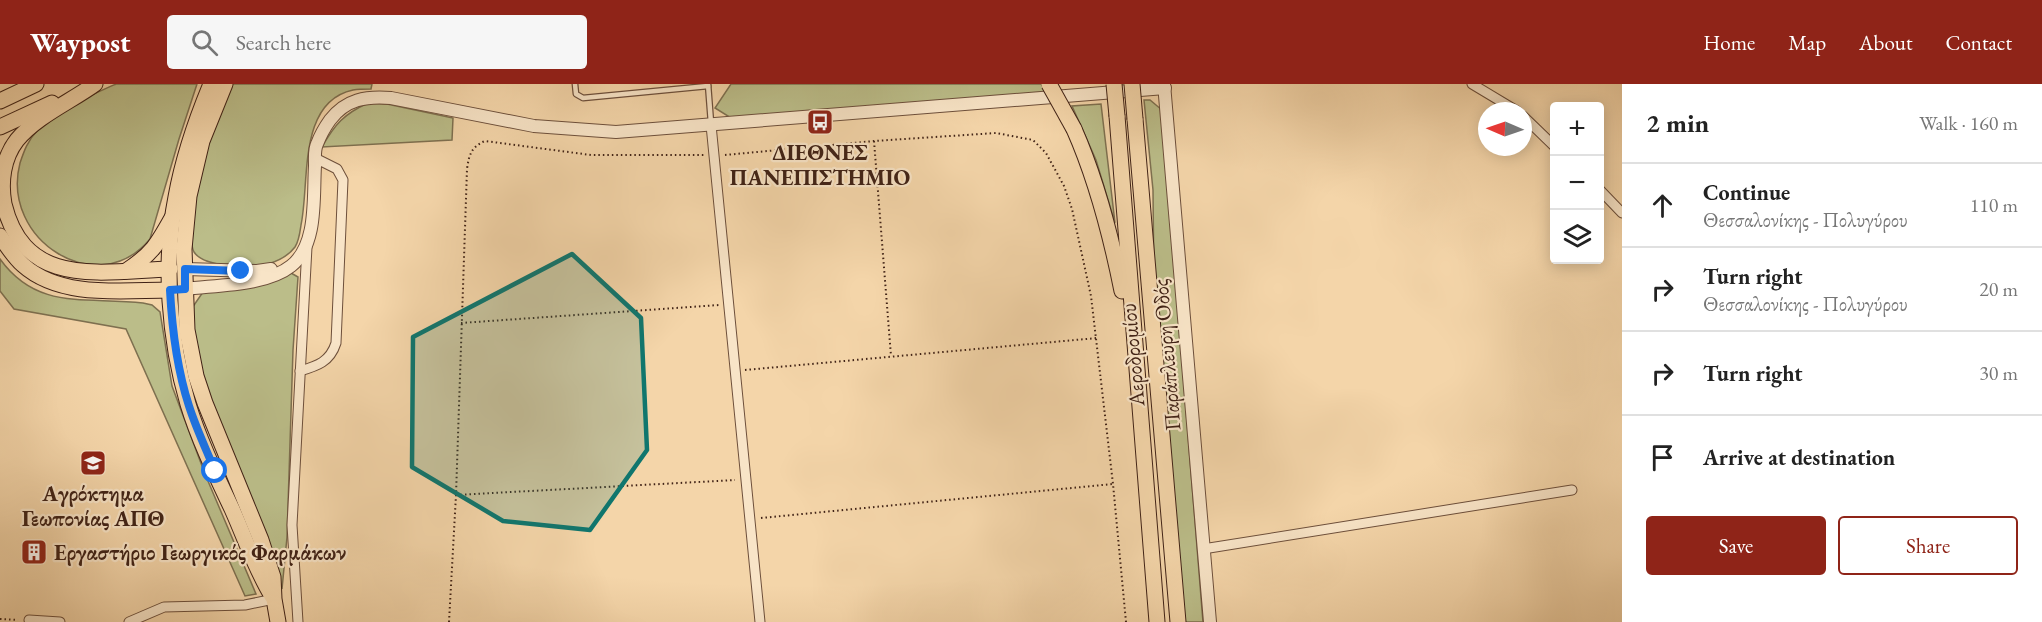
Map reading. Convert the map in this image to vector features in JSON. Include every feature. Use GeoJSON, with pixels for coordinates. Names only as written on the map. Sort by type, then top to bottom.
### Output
{"type":"FeatureCollection","features":[{"type":"Feature","properties":{"kind":"main road"},"geometry":{"type":"LineString","coordinates":[[0,100],[22,84]]}},
{"type":"Feature","properties":{"kind":"main road"},"geometry":{"type":"LineString","coordinates":[[0,100],[36,84]]}},
{"type":"Feature","properties":{"kind":"main road"},"geometry":{"type":"LineString","coordinates":[[0,127],[94,84]]}},
{"type":"Feature","properties":{"kind":"main road"},"geometry":{"type":"LineString","coordinates":[[94,84],[31,126],[16,141],[6,159],[1,179],[7,219],[14,234],[25,248],[40,259],[67,271],[178,269]]}},
{"type":"Feature","properties":{"kind":"main road"},"geometry":{"type":"LineString","coordinates":[[178,269],[172,218],[179,180],[190,141],[211,84]]}},
{"type":"Feature","properties":{"kind":"main road"},"geometry":{"type":"LineString","coordinates":[[225,84],[202,141],[185,221],[178,269],[177,354],[188,404],[258,571],[274,599],[278,622]]}},
{"type":"Feature","properties":{"kind":"main road"},"geometry":{"type":"LineString","coordinates":[[1049,84],[1086,156],[1100,200],[1134,344]]}},
{"type":"Feature","properties":{"kind":"main road"},"geometry":{"type":"LineString","coordinates":[[1114,84],[1134,344]]}},
{"type":"Feature","properties":{"kind":"main road","name":"Αεροδρομίου"},"geometry":{"type":"LineString","coordinates":[[1132,84],[1178,622]]}},
{"type":"Feature","properties":{"kind":"main road"},"geometry":{"type":"LineString","coordinates":[[126,271],[154,250],[172,218]]}},
{"type":"Feature","properties":{"kind":"main road"},"geometry":{"type":"LineString","coordinates":[[0,236],[13,255],[31,272],[64,286],[90,290],[177,290]]}},
{"type":"Feature","properties":{"kind":"main road","name":"Αεροδρομίου"},"geometry":{"type":"LineString","coordinates":[[1134,344],[1157,622]]}},
{"type":"Feature","properties":{"kind":"street"},"geometry":{"type":"LineString","coordinates":[[1472,84],[1502,102]]}},
{"type":"Feature","properties":{"kind":"street"},"geometry":{"type":"LineString","coordinates":[[298,622],[291,525],[316,146],[326,126],[338,110],[353,100],[370,96],[391,98],[534,126],[616,132],[1164,86]]}},
{"type":"Feature","properties":{"kind":"street","name":"Παράπλευρη Οδός"},"geometry":{"type":"LineString","coordinates":[[1164,86],[1210,622]]}},
{"type":"Feature","properties":{"kind":"street"},"geometry":{"type":"LineString","coordinates":[[711,125],[760,622]]}},
{"type":"Feature","properties":{"kind":"street"},"geometry":{"type":"LineString","coordinates":[[1532,125],[1550,142]]}},
{"type":"Feature","properties":{"kind":"street"},"geometry":{"type":"LineString","coordinates":[[300,371],[320,365],[334,349],[336,343],[342,180],[337,169],[315,158]]}},
{"type":"Feature","properties":{"kind":"street"},"geometry":{"type":"LineString","coordinates":[[1604,195],[1622,213]]}},
{"type":"Feature","properties":{"kind":"street"},"geometry":{"type":"LineString","coordinates":[[178,269],[257,271],[275,268],[293,258],[308,242]]}},
{"type":"Feature","properties":{"kind":"street"},"geometry":{"type":"LineString","coordinates":[[177,290],[269,277],[291,267],[308,242]]}},
{"type":"Feature","properties":{"kind":"street"},"geometry":{"type":"LineString","coordinates":[[1203,549],[1572,489]]}},
{"type":"Feature","properties":{"kind":"street"},"geometry":{"type":"LineString","coordinates":[[129,622],[164,607],[245,605],[274,599]]}},
{"type":"Feature","properties":{"kind":"street"},"geometry":{"type":"LineString","coordinates":[[29,620],[60,622]]}},
{"type":"Feature","properties":{"kind":"lane"},"geometry":{"type":"LineString","coordinates":[[575,84],[576,94],[583,98],[708,85],[711,125]]}},
{"type":"Feature","properties":{"kind":"path"},"geometry":{"type":"LineString","coordinates":[[449,622],[456,495],[467,169],[470,153],[476,145],[485,141],[591,155],[727,155],[874,141],[996,133],[1033,140],[1046,153],[1064,186],[1072,209],[1090,286],[1097,338],[1126,622]]}},
{"type":"Feature","properties":{"kind":"path"},"geometry":{"type":"LineString","coordinates":[[874,141],[891,356]]}},
{"type":"Feature","properties":{"kind":"path"},"geometry":{"type":"LineString","coordinates":[[461,323],[729,304]]}},
{"type":"Feature","properties":{"kind":"path"},"geometry":{"type":"LineString","coordinates":[[736,370],[1097,338]]}},
{"type":"Feature","properties":{"kind":"path"},"geometry":{"type":"LineString","coordinates":[[456,495],[745,480]]}},
{"type":"Feature","properties":{"kind":"path"},"geometry":{"type":"LineString","coordinates":[[749,519],[1113,484]]}},
{"type":"Feature","properties":{"kind":"path"},"geometry":{"type":"LineString","coordinates":[[0,619],[29,620]]}},
{"type":"Feature","properties":{"kind":"highlighted area"},"geometry":{"type":"Polygon","coordinates":[[[572,254],[641,318],[647,450],[590,530],[503,521],[412,467],[413,337],[572,254]]]}},
{"type":"Feature","properties":{"kind":"green space"},"geometry":{"type":"Polygon","coordinates":[[[116,84],[197,84],[150,239],[129,257],[105,265],[81,263],[58,254],[39,237],[25,216],[18,191],[20,163],[31,138],[46,123],[75,104],[116,84]]]}},
{"type":"Feature","properties":{"kind":"green space"},"geometry":{"type":"Polygon","coordinates":[[[229,84],[372,84],[371,89],[353,90],[335,98],[323,110],[314,127],[309,146],[304,208],[297,242],[286,255],[268,264],[229,266],[218,264],[199,257],[192,245],[194,206],[202,157],[229,84]]]}},
{"type":"Feature","properties":{"kind":"green space"},"geometry":{"type":"Polygon","coordinates":[[[731,84],[1041,84],[1048,94],[731,118],[715,108],[731,84]]]}},
{"type":"Feature","properties":{"kind":"green space"},"geometry":{"type":"Polygon","coordinates":[[[1144,100],[1150,100],[1162,110],[1203,622],[1185,622],[1154,293],[1153,190],[1144,100]]]}},
{"type":"Feature","properties":{"kind":"green space"},"geometry":{"type":"Polygon","coordinates":[[[368,103],[387,104],[453,118],[452,140],[322,147],[341,120],[368,103]]]}},
{"type":"Feature","properties":{"kind":"green space"},"geometry":{"type":"Polygon","coordinates":[[[1101,104],[1115,223],[1096,160],[1072,106],[1101,104]]]}},
{"type":"Feature","properties":{"kind":"green space"},"geometry":{"type":"Polygon","coordinates":[[[0,259],[15,276],[47,294],[84,300],[143,303],[152,305],[160,312],[172,386],[205,474],[256,594],[245,596],[126,329],[14,309],[0,291],[0,259]]]}},
{"type":"Feature","properties":{"kind":"green space"},"geometry":{"type":"Polygon","coordinates":[[[291,273],[298,277],[293,350],[287,537],[282,589],[273,555],[206,391],[193,327],[192,308],[203,292],[267,283],[291,273]]]}},
{"type":"Feature","properties":{"kind":"place","name":"ΔΙΕΘΝΕΣ ΠΑΝΕΠΙΣΤΗΜΙΟ"},"geometry":{"type":"Point","coordinates":[820,122]}},
{"type":"Feature","properties":{"kind":"place","name":"Αγρόκτημα Γεωπονίας ΑΠΘ"},"geometry":{"type":"Point","coordinates":[93,463]}},
{"type":"Feature","properties":{"kind":"place","name":"Εργαστήριο Γεωργικός Φαρμάκων"},"geometry":{"type":"Point","coordinates":[34,552]}},
{"type":"Feature","properties":{"kind":"route"},"geometry":{"type":"LineString","coordinates":[[215,471],[188,404],[177,354],[170,290],[185,289],[185,269],[241,271]]}}]}
